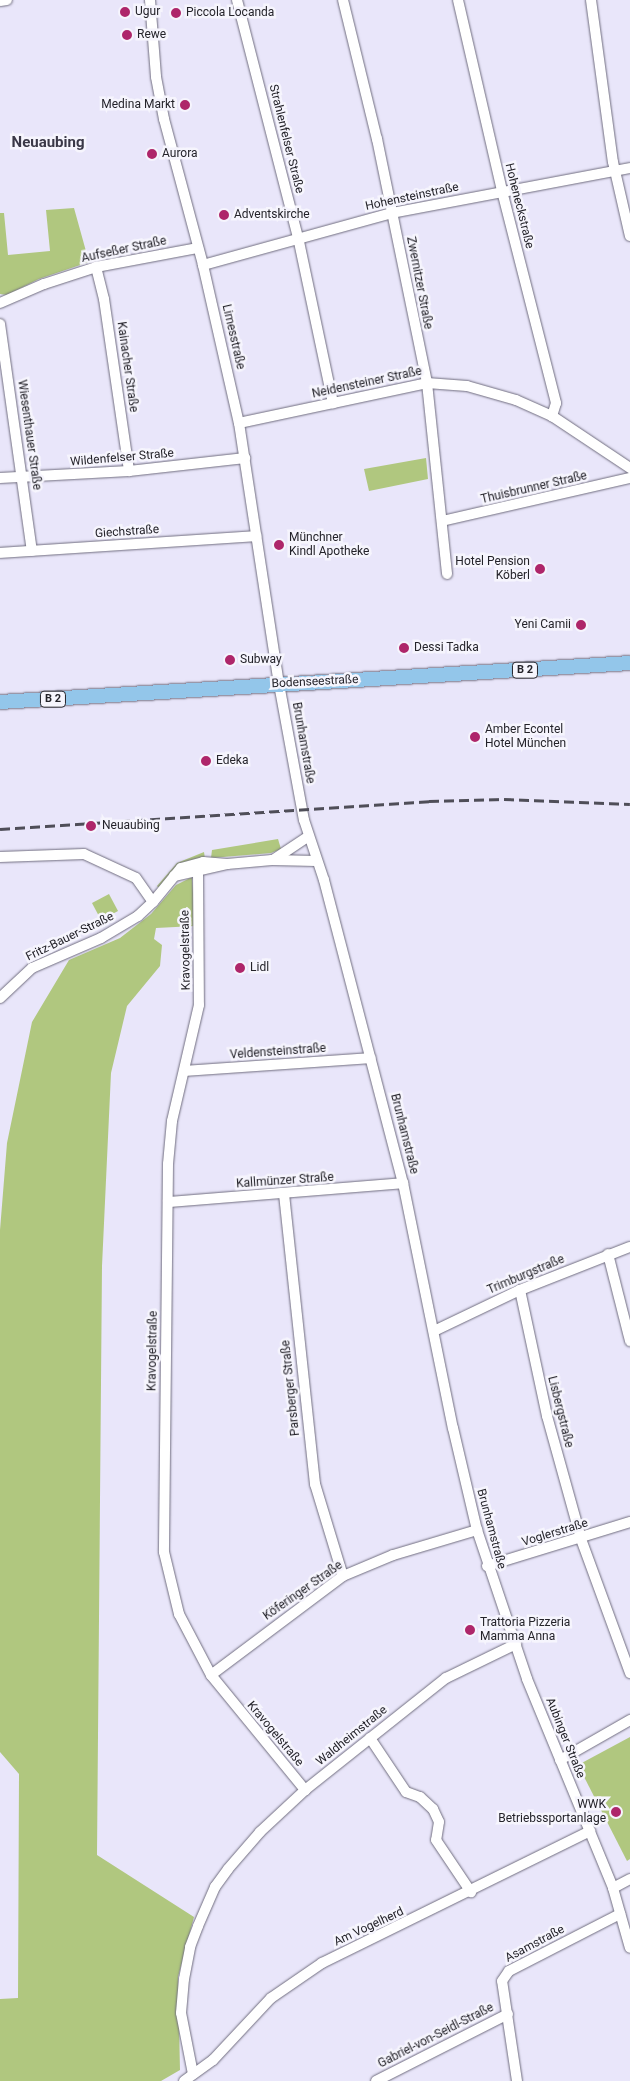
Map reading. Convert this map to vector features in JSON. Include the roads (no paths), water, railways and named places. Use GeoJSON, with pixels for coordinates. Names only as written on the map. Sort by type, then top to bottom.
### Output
{"type":"FeatureCollection","features":[{"type":"Feature","properties":{"kind":"main road","name":"Bodenseestraße"},"geometry":{"type":"LineString","coordinates":[[0,702],[630,663]]}},
{"type":"Feature","properties":{"kind":"street"},"geometry":{"type":"LineString","coordinates":[[0,1],[7,0]]}},
{"type":"Feature","properties":{"kind":"street","name":"Limesstraße"},"geometry":{"type":"LineString","coordinates":[[150,0],[156,78],[164,119],[203,265],[239,423],[279,684]]}},
{"type":"Feature","properties":{"kind":"street","name":"Strahlenfelser Straße"},"geometry":{"type":"LineString","coordinates":[[237,0],[298,238],[333,403]]}},
{"type":"Feature","properties":{"kind":"street","name":"Zwernitzer Straße"},"geometry":{"type":"LineString","coordinates":[[343,0],[392,213],[427,383],[447,574]]}},
{"type":"Feature","properties":{"kind":"street","name":"Hoheneckstraße"},"geometry":{"type":"LineString","coordinates":[[458,0],[502,190],[556,403],[552,416]]}},
{"type":"Feature","properties":{"kind":"street"},"geometry":{"type":"LineString","coordinates":[[591,0],[615,170],[630,236]]}},
{"type":"Feature","properties":{"kind":"street","name":"Hohensteinstraße"},"geometry":{"type":"LineString","coordinates":[[203,265],[392,213],[502,190],[630,168]]}},
{"type":"Feature","properties":{"kind":"street","name":"Aufseßer Straße"},"geometry":{"type":"LineString","coordinates":[[0,303],[44,284],[96,267],[198,248]]}},
{"type":"Feature","properties":{"kind":"street","name":"Kainacher Straße"},"geometry":{"type":"LineString","coordinates":[[96,267],[104,300],[129,472]]}},
{"type":"Feature","properties":{"kind":"street","name":"Wiesenthauer Straße"},"geometry":{"type":"LineString","coordinates":[[0,324],[32,551]]}},
{"type":"Feature","properties":{"kind":"street","name":"Neidensteiner Straße"},"geometry":{"type":"LineString","coordinates":[[239,423],[427,383],[467,386],[516,400],[552,416],[630,468]]}},
{"type":"Feature","properties":{"kind":"street","name":"Wildenfelser Straße"},"geometry":{"type":"LineString","coordinates":[[0,478],[129,472],[245,458]]}},
{"type":"Feature","properties":{"kind":"street","name":"Thuisbrunner Straße"},"geometry":{"type":"LineString","coordinates":[[442,520],[630,478]]}},
{"type":"Feature","properties":{"kind":"street","name":"Giechstraße"},"geometry":{"type":"LineString","coordinates":[[0,553],[256,536]]}},
{"type":"Feature","properties":{"kind":"street","name":"Brunhamstraße"},"geometry":{"type":"LineString","coordinates":[[279,684],[309,836],[371,1058],[403,1182],[477,1530],[497,1593]]}},
{"type":"Feature","properties":{"kind":"street"},"geometry":{"type":"LineString","coordinates":[[272,860],[309,836]]}},
{"type":"Feature","properties":{"kind":"street"},"geometry":{"type":"LineString","coordinates":[[0,857],[70,853],[99,858],[136,878],[153,902]]}},
{"type":"Feature","properties":{"kind":"street"},"geometry":{"type":"LineString","coordinates":[[173,877],[226,864],[272,860],[316,861]]}},
{"type":"Feature","properties":{"kind":"street"},"geometry":{"type":"LineString","coordinates":[[173,877],[188,865],[217,862],[226,864]]}},
{"type":"Feature","properties":{"kind":"street","name":"Kravogelstraße"},"geometry":{"type":"LineString","coordinates":[[198,872],[199,1005],[172,1121],[168,1202],[164,1552],[179,1614],[212,1675],[305,1790]]}},
{"type":"Feature","properties":{"kind":"street","name":"Fritz-Bauer-Straße"},"geometry":{"type":"LineString","coordinates":[[2,993],[32,968],[102,938],[138,916],[153,902],[173,877]]}},
{"type":"Feature","properties":{"kind":"street","name":"Veldensteinstraße"},"geometry":{"type":"LineString","coordinates":[[185,1071],[371,1058]]}},
{"type":"Feature","properties":{"kind":"street","name":"Kallmünzer Straße"},"geometry":{"type":"LineString","coordinates":[[168,1202],[284,1194],[403,1182]]}},
{"type":"Feature","properties":{"kind":"street","name":"Parsberger Straße"},"geometry":{"type":"LineString","coordinates":[[284,1194],[315,1484],[343,1576]]}},
{"type":"Feature","properties":{"kind":"street","name":"Trimburgstraße"},"geometry":{"type":"LineString","coordinates":[[434,1331],[520,1290],[630,1247]]}},
{"type":"Feature","properties":{"kind":"street"},"geometry":{"type":"LineString","coordinates":[[608,1254],[630,1340]]}},
{"type":"Feature","properties":{"kind":"street","name":"Lisbergstraße"},"geometry":{"type":"LineString","coordinates":[[520,1290],[547,1416],[581,1539],[630,1673]]}},
{"type":"Feature","properties":{"kind":"street","name":"Voglerstraße"},"geometry":{"type":"LineString","coordinates":[[487,1566],[581,1539],[630,1522]]}},
{"type":"Feature","properties":{"kind":"street","name":"Köferinger Straße"},"geometry":{"type":"LineString","coordinates":[[212,1675],[343,1576],[393,1555],[477,1530]]}},
{"type":"Feature","properties":{"kind":"street","name":"Aubinger Straße"},"geometry":{"type":"LineString","coordinates":[[497,1593],[560,1760],[613,1888],[630,1948]]}},
{"type":"Feature","properties":{"kind":"street","name":"Waldheimstraße"},"geometry":{"type":"LineString","coordinates":[[193,2074],[181,2013],[190,1947],[215,1887],[228,1869],[260,1832],[305,1790],[446,1678],[516,1644]]}},
{"type":"Feature","properties":{"kind":"street"},"geometry":{"type":"LineString","coordinates":[[560,1760],[630,1720]]}},
{"type":"Feature","properties":{"kind":"street"},"geometry":{"type":"LineString","coordinates":[[370,1738],[406,1792],[420,1797],[433,1809],[439,1822],[436,1840],[471,1892]]}},
{"type":"Feature","properties":{"kind":"street","name":"Am Vogelherd"},"geometry":{"type":"LineString","coordinates":[[184,2081],[213,2060],[271,1998],[322,1963],[471,1892],[590,1831]]}},
{"type":"Feature","properties":{"kind":"street"},"geometry":{"type":"LineString","coordinates":[[613,1888],[630,1878]]}},
{"type":"Feature","properties":{"kind":"street","name":"Asamstraße"},"geometry":{"type":"LineString","coordinates":[[517,2081],[502,1981],[509,1971],[620,1914]]}},
{"type":"Feature","properties":{"kind":"street","name":"Gabriel-von-Seidl-Straße"},"geometry":{"type":"LineString","coordinates":[[376,2081],[508,2014]]}},
{"type":"Feature","properties":{"kind":"railway"},"geometry":{"type":"LineString","coordinates":[[0,829],[429,801],[504,799],[630,804]]}},
{"type":"Feature","properties":{"kind":"place","name":"Ugur"},"geometry":{"type":"Point","coordinates":[125,12]}},
{"type":"Feature","properties":{"kind":"place","name":"Piccola Locanda"},"geometry":{"type":"Point","coordinates":[176,13]}},
{"type":"Feature","properties":{"kind":"place","name":"Rewe"},"geometry":{"type":"Point","coordinates":[127,35]}},
{"type":"Feature","properties":{"kind":"place","name":"Medina Markt"},"geometry":{"type":"Point","coordinates":[185,105]}},
{"type":"Feature","properties":{"kind":"place","name":"Aurora"},"geometry":{"type":"Point","coordinates":[152,154]}},
{"type":"Feature","properties":{"kind":"place","name":"Adventskirche"},"geometry":{"type":"Point","coordinates":[224,215]}},
{"type":"Feature","properties":{"kind":"place","name":"Münchner Kindl Apotheke"},"geometry":{"type":"Point","coordinates":[279,545]}},
{"type":"Feature","properties":{"kind":"place","name":"Hotel Pension Köberl"},"geometry":{"type":"Point","coordinates":[540,569]}},
{"type":"Feature","properties":{"kind":"place","name":"Yeni Camii"},"geometry":{"type":"Point","coordinates":[581,625]}},
{"type":"Feature","properties":{"kind":"place","name":"Dessi Tadka"},"geometry":{"type":"Point","coordinates":[404,648]}},
{"type":"Feature","properties":{"kind":"place","name":"Subway"},"geometry":{"type":"Point","coordinates":[230,660]}},
{"type":"Feature","properties":{"kind":"place","name":"Amber Econtel Hotel München"},"geometry":{"type":"Point","coordinates":[475,737]}},
{"type":"Feature","properties":{"kind":"place","name":"Edeka"},"geometry":{"type":"Point","coordinates":[206,761]}},
{"type":"Feature","properties":{"kind":"place","name":"Neuaubing"},"geometry":{"type":"Point","coordinates":[91,826]}},
{"type":"Feature","properties":{"kind":"place","name":"Lidl"},"geometry":{"type":"Point","coordinates":[240,968]}},
{"type":"Feature","properties":{"kind":"place","name":"Trattoria Pizzeria Mamma Anna"},"geometry":{"type":"Point","coordinates":[470,1630]}},
{"type":"Feature","properties":{"kind":"place","name":"WWK Betriebssportanlage"},"geometry":{"type":"Point","coordinates":[616,1812]}},
{"type":"Feature","properties":{"kind":"district","name":"Neuaubing"},"geometry":{"type":"Point","coordinates":[48,143]}}]}
